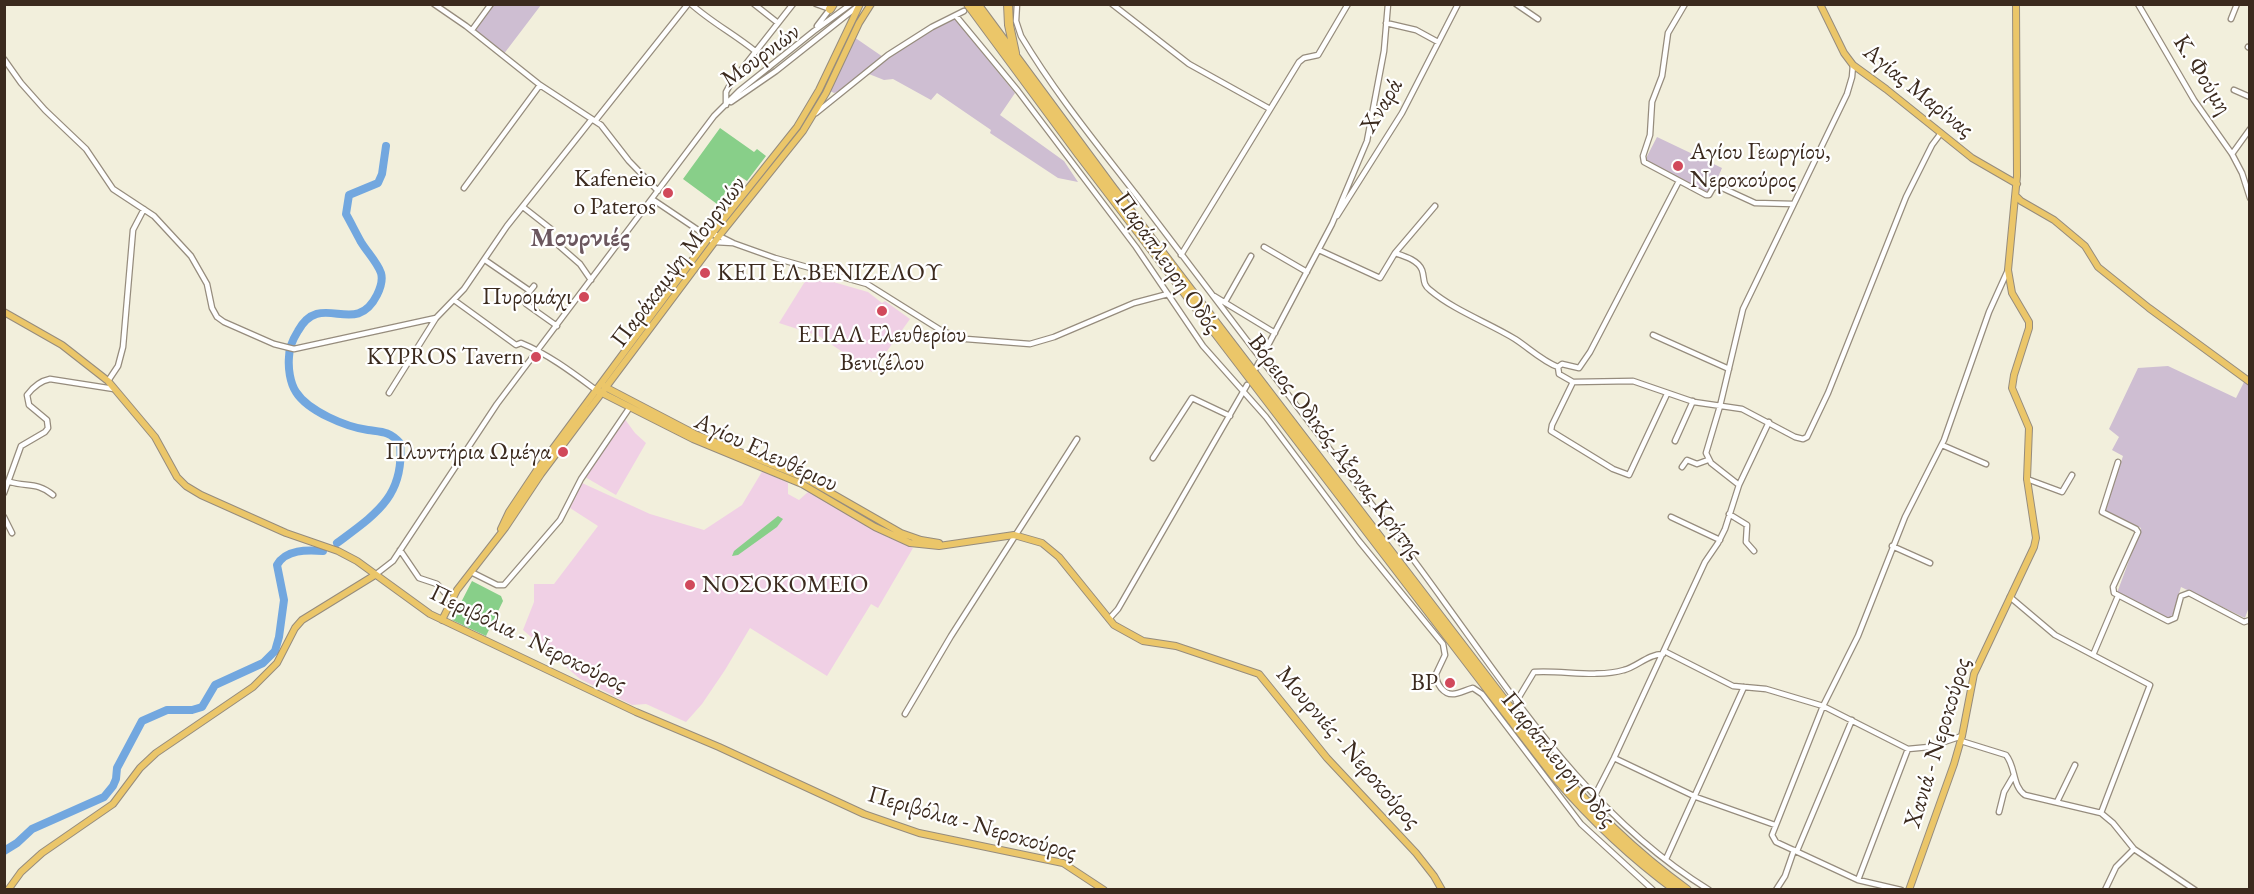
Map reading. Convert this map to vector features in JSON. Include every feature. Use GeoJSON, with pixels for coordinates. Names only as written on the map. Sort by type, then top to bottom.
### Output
{"type":"FeatureCollection","features":[{"type":"Feature","properties":{"kind":"highway","name":"Βόρειος Οδικός Άξονας Κρήτης"},"geometry":{"type":"LineString","coordinates":[[977,4],[1112,188],[1553,764],[1606,822],[1636,850],[1687,890]]}},
{"type":"Feature","properties":{"kind":"highway"},"geometry":{"type":"LineString","coordinates":[[1008,4],[1009,25],[1016,57]]}},
{"type":"Feature","properties":{"kind":"highway","name":"Βόρειος Οδικός Άξονας Κρήτης"},"geometry":{"type":"LineString","coordinates":[[966,8],[1555,777],[1619,844],[1676,890]]}},
{"type":"Feature","properties":{"kind":"highway"},"geometry":{"type":"LineString","coordinates":[[1451,641],[1451,652]]}},
{"type":"Feature","properties":{"kind":"highway"},"geometry":{"type":"LineString","coordinates":[[1475,684],[1485,687]]}},
{"type":"Feature","properties":{"kind":"main road","name":"Παράκαμψη Μουρνιών"},"geometry":{"type":"LineString","coordinates":[[442,620],[451,600],[600,388],[797,127],[822,91],[871,4]]}},
{"type":"Feature","properties":{"kind":"main road","name":"Αγίας Μαρίνας"},"geometry":{"type":"LineString","coordinates":[[1820,4],[1844,53],[1853,65],[1972,159],[2017,184]]}},
{"type":"Feature","properties":{"kind":"main road","name":"Χανιά - Νεροκούρος"},"geometry":{"type":"LineString","coordinates":[[1909,890],[1961,738],[1974,674],[2034,547],[2036,538],[2027,479],[2028,428],[2012,388],[2029,322],[2012,293],[2008,270],[2017,184],[2016,4]]}},
{"type":"Feature","properties":{"kind":"main road","name":"Παράκαμψη Μουρνιών"},"geometry":{"type":"LineString","coordinates":[[713,238],[813,116],[860,5]]}},
{"type":"Feature","properties":{"kind":"main road"},"geometry":{"type":"LineString","coordinates":[[2016,196],[2054,220],[2085,246],[2095,264],[2149,308],[2247,381]]}},
{"type":"Feature","properties":{"kind":"main road","name":"Περιβόλια - Νεροκούρος"},"geometry":{"type":"LineString","coordinates":[[4,312],[52,339],[108,381],[155,437],[177,477],[201,495],[286,533],[338,551],[357,561],[420,608],[442,620],[636,712],[882,822],[919,833],[1063,863],[1104,890]]}},
{"type":"Feature","properties":{"kind":"main road"},"geometry":{"type":"LineString","coordinates":[[600,388],[609,378],[616,393]]}},
{"type":"Feature","properties":{"kind":"main road","name":"Αγίου Ελευθέριου"},"geometry":{"type":"LineString","coordinates":[[600,388],[616,393],[695,434],[802,477],[901,533],[921,540],[958,544]]}},
{"type":"Feature","properties":{"kind":"main road","name":"Αγίου Ελευθέριου"},"geometry":{"type":"LineString","coordinates":[[600,388],[630,407],[693,439],[802,484],[899,539],[920,545],[958,544],[1014,536],[1031,538],[1052,550],[1109,619]]}},
{"type":"Feature","properties":{"kind":"main road"},"geometry":{"type":"LineString","coordinates":[[8,890],[21,872],[42,853],[113,804],[140,768],[156,753],[253,687],[277,663],[295,628],[302,620],[375,575]]}},
{"type":"Feature","properties":{"kind":"main road","name":"Μουρνιές - Νεροκούρος"},"geometry":{"type":"LineString","coordinates":[[1109,619],[1123,632],[1143,641],[1176,646],[1259,674],[1327,758],[1416,853],[1442,890]]}},
{"type":"Feature","properties":{"kind":"street"},"geometry":{"type":"LineString","coordinates":[[472,30],[491,4]]}},
{"type":"Feature","properties":{"kind":"street"},"geometry":{"type":"LineString","coordinates":[[389,393],[436,318],[454,300],[523,207],[690,4],[755,51]]}},
{"type":"Feature","properties":{"kind":"street"},"geometry":{"type":"LineString","coordinates":[[754,4],[778,23]]}},
{"type":"Feature","properties":{"kind":"street"},"geometry":{"type":"LineString","coordinates":[[375,575],[388,566],[400,550],[480,427],[709,122],[726,105],[726,92],[731,83],[793,4]]}},
{"type":"Feature","properties":{"kind":"street"},"geometry":{"type":"LineString","coordinates":[[814,31],[832,7],[816,4]]}},
{"type":"Feature","properties":{"kind":"street","name":"Μουρνιών"},"geometry":{"type":"LineString","coordinates":[[726,105],[739,91],[851,4]]}},
{"type":"Feature","properties":{"kind":"street","name":"Παράπλευρη Οδός"},"geometry":{"type":"LineString","coordinates":[[1017,4],[1018,30],[1072,115],[1261,358],[1562,761],[1593,799],[1666,860],[1709,890]]}},
{"type":"Feature","properties":{"kind":"street"},"geometry":{"type":"LineString","coordinates":[[1112,4],[1189,64],[1270,109]]}},
{"type":"Feature","properties":{"kind":"street"},"geometry":{"type":"LineString","coordinates":[[1181,255],[1301,59],[1314,57],[1320,52],[1348,4]]}},
{"type":"Feature","properties":{"kind":"street","name":"Χναρά"},"geometry":{"type":"LineString","coordinates":[[1256,368],[1332,224],[1363,152],[1371,129],[1388,4]]}},
{"type":"Feature","properties":{"kind":"street","name":"Χναρά"},"geometry":{"type":"LineString","coordinates":[[1332,224],[1402,113],[1458,4]]}},
{"type":"Feature","properties":{"kind":"street"},"geometry":{"type":"LineString","coordinates":[[1516,4],[1538,19]]}},
{"type":"Feature","properties":{"kind":"street"},"geometry":{"type":"LineString","coordinates":[[1685,4],[1668,33],[1664,70],[1652,102],[1650,135],[1643,156],[1646,164],[1706,195],[1710,195],[1713,188],[1718,186],[1755,203],[1793,204]]}},
{"type":"Feature","properties":{"kind":"street","name":"Κ. Φούμη"},"geometry":{"type":"LineString","coordinates":[[2138,4],[2194,100],[2232,154],[2242,172],[2250,198]]}},
{"type":"Feature","properties":{"kind":"street"},"geometry":{"type":"LineString","coordinates":[[2231,19],[2237,4]]}},
{"type":"Feature","properties":{"kind":"street"},"geometry":{"type":"LineString","coordinates":[[435,5],[472,30],[540,85],[593,120],[658,191]]}},
{"type":"Feature","properties":{"kind":"street","name":"Μουρνιών"},"geometry":{"type":"LineString","coordinates":[[726,105],[776,71],[860,5]]}},
{"type":"Feature","properties":{"kind":"street"},"geometry":{"type":"LineString","coordinates":[[813,116],[888,55],[966,8]]}},
{"type":"Feature","properties":{"kind":"street","name":"Παράπλευρη Οδός"},"geometry":{"type":"LineString","coordinates":[[956,16],[1036,115],[1136,247],[1203,346],[1245,388],[1359,541],[1443,644],[1445,655],[1436,674],[1439,685],[1447,693],[1453,695],[1473,688],[1482,694],[1581,824],[1653,890]]}},
{"type":"Feature","properties":{"kind":"street"},"geometry":{"type":"LineString","coordinates":[[1386,22],[1416,30],[1438,42]]}},
{"type":"Feature","properties":{"kind":"street"},"geometry":{"type":"LineString","coordinates":[[4,59],[45,110],[86,148],[113,189],[160,222],[191,256],[207,284],[212,308],[218,317],[231,326],[286,348],[294,349],[436,318]]}},
{"type":"Feature","properties":{"kind":"street"},"geometry":{"type":"LineString","coordinates":[[1739,485],[1708,460],[1706,449],[1720,406],[1743,309],[1847,94],[1853,65]]}},
{"type":"Feature","properties":{"kind":"street"},"geometry":{"type":"LineString","coordinates":[[464,188],[540,85]]}},
{"type":"Feature","properties":{"kind":"street"},"geometry":{"type":"LineString","coordinates":[[2234,90],[2250,97]]}},
{"type":"Feature","properties":{"kind":"street"},"geometry":{"type":"LineString","coordinates":[[822,91],[835,98]]}},
{"type":"Feature","properties":{"kind":"street"},"geometry":{"type":"LineString","coordinates":[[2232,154],[2250,129]]}},
{"type":"Feature","properties":{"kind":"street"},"geometry":{"type":"LineString","coordinates":[[1558,367],[1559,374],[1573,381],[1633,381],[1693,401],[1742,409],[1803,439],[1809,432],[1835,377],[1906,197],[1932,145],[1941,133]]}},
{"type":"Feature","properties":{"kind":"street"},"geometry":{"type":"LineString","coordinates":[[1558,367],[1562,364],[1576,368],[1581,366],[1635,269],[1679,181]]}},
{"type":"Feature","properties":{"kind":"street"},"geometry":{"type":"LineString","coordinates":[[652,199],[713,238],[867,284],[942,331],[966,339],[1014,344],[1043,341],[1122,307],[1168,294]]}},
{"type":"Feature","properties":{"kind":"street"},"geometry":{"type":"LineString","coordinates":[[1319,250],[1380,278],[1409,234],[1435,206]]}},
{"type":"Feature","properties":{"kind":"street"},"geometry":{"type":"LineString","coordinates":[[523,207],[551,229]]}},
{"type":"Feature","properties":{"kind":"street"},"geometry":{"type":"LineString","coordinates":[[108,381],[118,366],[123,346],[133,230],[144,209]]}},
{"type":"Feature","properties":{"kind":"street"},"geometry":{"type":"LineString","coordinates":[[556,243],[580,264],[591,280]]}},
{"type":"Feature","properties":{"kind":"street"},"geometry":{"type":"LineString","coordinates":[[1264,247],[1307,272]]}},
{"type":"Feature","properties":{"kind":"street"},"geometry":{"type":"LineString","coordinates":[[1395,253],[1417,264],[1422,270],[1423,282],[1444,301],[1514,339],[1546,362],[1558,367]]}},
{"type":"Feature","properties":{"kind":"street"},"geometry":{"type":"LineString","coordinates":[[1225,302],[1251,256]]}},
{"type":"Feature","properties":{"kind":"street"},"geometry":{"type":"LineString","coordinates":[[485,260],[530,291]]}},
{"type":"Feature","properties":{"kind":"street"},"geometry":{"type":"LineString","coordinates":[[1184,271],[1189,266]]}},
{"type":"Feature","properties":{"kind":"street"},"geometry":{"type":"LineString","coordinates":[[1901,890],[1858,880],[1773,840],[1772,835],[1823,706],[1857,636],[1893,546],[1942,445],[1989,312],[2008,270]]}},
{"type":"Feature","properties":{"kind":"street"},"geometry":{"type":"LineString","coordinates":[[1164,287],[1171,282]]}},
{"type":"Feature","properties":{"kind":"street"},"geometry":{"type":"LineString","coordinates":[[534,286],[525,297],[526,304],[557,326]]}},
{"type":"Feature","properties":{"kind":"street"},"geometry":{"type":"LineString","coordinates":[[1211,294],[1275,333]]}},
{"type":"Feature","properties":{"kind":"street"},"geometry":{"type":"LineString","coordinates":[[454,300],[516,345],[521,343],[538,350],[600,388]]}},
{"type":"Feature","properties":{"kind":"street"},"geometry":{"type":"LineString","coordinates":[[1653,335],[1729,369]]}},
{"type":"Feature","properties":{"kind":"street"},"geometry":{"type":"LineString","coordinates":[[4,493],[10,482],[21,446],[48,428],[47,420],[31,408],[27,401],[27,395],[39,383],[55,379],[115,389]]}},
{"type":"Feature","properties":{"kind":"street"},"geometry":{"type":"LineString","coordinates":[[586,381],[600,388]]}},
{"type":"Feature","properties":{"kind":"street"},"geometry":{"type":"LineString","coordinates":[[1573,381],[1552,425],[1552,433],[1626,476],[1631,473],[1667,394]]}},
{"type":"Feature","properties":{"kind":"street"},"geometry":{"type":"LineString","coordinates":[[1109,619],[1118,609],[1245,388]]}},
{"type":"Feature","properties":{"kind":"street"},"geometry":{"type":"LineString","coordinates":[[1153,458],[1191,398],[1230,416]]}},
{"type":"Feature","properties":{"kind":"street"},"geometry":{"type":"LineString","coordinates":[[1676,441],[1693,401]]}},
{"type":"Feature","properties":{"kind":"street"},"geometry":{"type":"LineString","coordinates":[[471,572],[498,586],[504,585],[560,520],[581,479],[630,407]]}},
{"type":"Feature","properties":{"kind":"street"},"geometry":{"type":"LineString","coordinates":[[1593,799],[1705,562],[1720,540],[1739,485],[1769,422]]}},
{"type":"Feature","properties":{"kind":"street"},"geometry":{"type":"LineString","coordinates":[[905,714],[926,675],[1077,439]]}},
{"type":"Feature","properties":{"kind":"street"},"geometry":{"type":"LineString","coordinates":[[1942,445],[1986,464]]}},
{"type":"Feature","properties":{"kind":"street"},"geometry":{"type":"LineString","coordinates":[[1682,467],[1687,460],[1697,464],[1708,460]]}},
{"type":"Feature","properties":{"kind":"street"},"geometry":{"type":"LineString","coordinates":[[2118,462],[2102,512],[2138,532],[2113,587],[2113,592],[2168,621],[2175,618],[2181,597],[2189,593],[2244,622],[2250,620]]}},
{"type":"Feature","properties":{"kind":"street"},"geometry":{"type":"LineString","coordinates":[[2027,479],[2061,492],[2072,475]]}},
{"type":"Feature","properties":{"kind":"street"},"geometry":{"type":"LineString","coordinates":[[10,482],[39,486],[52,495]]}},
{"type":"Feature","properties":{"kind":"street"},"geometry":{"type":"LineString","coordinates":[[1729,514],[1747,525],[1746,542],[1754,551]]}},
{"type":"Feature","properties":{"kind":"street"},"geometry":{"type":"LineString","coordinates":[[4,517],[12,533]]}},
{"type":"Feature","properties":{"kind":"street"},"geometry":{"type":"LineString","coordinates":[[1671,517],[1720,540]]}},
{"type":"Feature","properties":{"kind":"street"},"geometry":{"type":"LineString","coordinates":[[1893,546],[1930,563]]}},
{"type":"Feature","properties":{"kind":"street"},"geometry":{"type":"LineString","coordinates":[[400,550],[419,578],[437,584],[451,600]]}},
{"type":"Feature","properties":{"kind":"street"},"geometry":{"type":"LineString","coordinates":[[2093,655],[2118,596]]}},
{"type":"Feature","properties":{"kind":"street"},"geometry":{"type":"LineString","coordinates":[[2010,597],[2052,633],[2147,682],[2150,686],[2101,813]]}},
{"type":"Feature","properties":{"kind":"street"},"geometry":{"type":"LineString","coordinates":[[1516,702],[1534,672],[1625,670],[1663,653],[1733,686],[1753,686],[1823,706],[1908,749],[1929,747],[1961,738],[2006,755],[2019,789],[2025,795],[2101,813],[2113,823],[2134,849],[2195,890]]}},
{"type":"Feature","properties":{"kind":"street"},"geometry":{"type":"LineString","coordinates":[[1666,860],[1744,687]]}},
{"type":"Feature","properties":{"kind":"street"},"geometry":{"type":"LineString","coordinates":[[1776,890],[1785,876],[1852,720]]}},
{"type":"Feature","properties":{"kind":"street"},"geometry":{"type":"LineString","coordinates":[[1858,880],[1908,749]]}},
{"type":"Feature","properties":{"kind":"street"},"geometry":{"type":"LineString","coordinates":[[1614,758],[1696,797],[1775,825]]}},
{"type":"Feature","properties":{"kind":"street"},"geometry":{"type":"LineString","coordinates":[[2057,802],[2075,765]]}},
{"type":"Feature","properties":{"kind":"street"},"geometry":{"type":"LineString","coordinates":[[1999,812],[2004,792],[2014,775]]}},
{"type":"Feature","properties":{"kind":"street"},"geometry":{"type":"LineString","coordinates":[[1581,824],[1584,818]]}},
{"type":"Feature","properties":{"kind":"street"},"geometry":{"type":"LineString","coordinates":[[2105,890],[2116,867],[2134,849]]}},
{"type":"Feature","properties":{"kind":"shaded area"},"geometry":{"type":"Polygon","coordinates":[[[491,5],[541,5],[503,55],[472,30],[491,5]]]}},
{"type":"Feature","properties":{"kind":"shaded area"},"geometry":{"type":"Polygon","coordinates":[[[955,19],[1015,93],[1000,115],[1064,161],[1078,182],[1058,178],[990,133],[991,130],[937,93],[931,100],[893,79],[884,80],[864,72],[837,92],[828,90],[854,37],[886,59],[955,19]]]}},
{"type":"Feature","properties":{"kind":"shaded area"},"geometry":{"type":"Polygon","coordinates":[[[1657,137],[1722,168],[1711,194],[1644,162],[1657,137]]]}},
{"type":"Feature","properties":{"kind":"shaded area"},"geometry":{"type":"Polygon","coordinates":[[[809,275],[868,292],[910,319],[872,372],[819,336],[779,323],[809,275]]]}},
{"type":"Feature","properties":{"kind":"shaded area"},"geometry":{"type":"Polygon","coordinates":[[[2168,366],[2236,398],[2245,380],[2249,382],[2250,604],[2245,618],[2181,587],[2171,620],[2117,593],[2141,528],[2105,511],[2123,456],[2112,450],[2119,437],[2109,429],[2138,368],[2168,366]]]}},
{"type":"Feature","properties":{"kind":"shaded area"},"geometry":{"type":"Polygon","coordinates":[[[624,418],[646,443],[616,495],[585,477],[624,418]]]}},
{"type":"Feature","properties":{"kind":"shaded area"},"geometry":{"type":"Polygon","coordinates":[[[763,470],[788,483],[788,494],[799,500],[808,492],[813,492],[890,538],[913,548],[878,608],[871,604],[827,676],[750,628],[702,704],[686,722],[646,704],[632,705],[580,679],[523,630],[534,602],[534,584],[554,584],[598,526],[570,508],[582,483],[650,514],[704,530],[742,505],[763,470]]]}},
{"type":"Feature","properties":{"kind":"green space"},"geometry":{"type":"Polygon","coordinates":[[[720,128],[754,152],[757,149],[766,156],[747,181],[738,175],[717,204],[683,179],[720,128]]]}},
{"type":"Feature","properties":{"kind":"green space"},"geometry":{"type":"Polygon","coordinates":[[[778,516],[783,519],[777,527],[738,555],[732,556],[734,551],[778,516]]]}},
{"type":"Feature","properties":{"kind":"green space"},"geometry":{"type":"Polygon","coordinates":[[[472,581],[501,596],[503,601],[486,636],[452,620],[472,581]]]}},
{"type":"Feature","properties":{"kind":"waterway"},"geometry":{"type":"LineString","coordinates":[[337,543],[375,513],[393,490],[398,477],[400,443],[389,434],[349,425],[309,406],[292,384],[289,353],[294,337],[307,319],[317,314],[359,313],[368,307],[378,293],[381,273],[346,214],[349,195],[378,183],[382,174],[386,146]]}},
{"type":"Feature","properties":{"kind":"waterway"},"geometry":{"type":"LineString","coordinates":[[4,851],[32,829],[104,797],[113,786],[117,768],[142,721],[167,710],[192,710],[202,707],[215,685],[263,663],[275,651],[279,637],[284,600],[277,565],[291,553],[323,551]]}},
{"type":"Feature","properties":{"kind":"place","name":"Αγίου Γεωργίου, Νεροκούρος"},"geometry":{"type":"Point","coordinates":[1678,166]}},
{"type":"Feature","properties":{"kind":"place","name":"Kafeneio o Pateros"},"geometry":{"type":"Point","coordinates":[668,193]}},
{"type":"Feature","properties":{"kind":"place","name":"ΚΕΠ ΕΛ.ΒΕΝΙΖΕΛΟΥ"},"geometry":{"type":"Point","coordinates":[705,273]}},
{"type":"Feature","properties":{"kind":"place","name":"Πυρομάχι"},"geometry":{"type":"Point","coordinates":[584,297]}},
{"type":"Feature","properties":{"kind":"place","name":"ΕΠΑΛ Ελευθερίου Βενιζέλου"},"geometry":{"type":"Point","coordinates":[882,311]}},
{"type":"Feature","properties":{"kind":"place","name":"KYPROS Tavern"},"geometry":{"type":"Point","coordinates":[536,357]}},
{"type":"Feature","properties":{"kind":"place","name":"Πλυντήρια Ωμέγα"},"geometry":{"type":"Point","coordinates":[563,452]}},
{"type":"Feature","properties":{"kind":"place","name":"ΝΟΣΟΚΟΜΕΙΟ"},"geometry":{"type":"Point","coordinates":[690,585]}},
{"type":"Feature","properties":{"kind":"place","name":"BP"},"geometry":{"type":"Point","coordinates":[1450,683]}},
{"type":"Feature","properties":{"kind":"district","name":"Μουρνιές"},"geometry":{"type":"Point","coordinates":[580,239]}}]}
